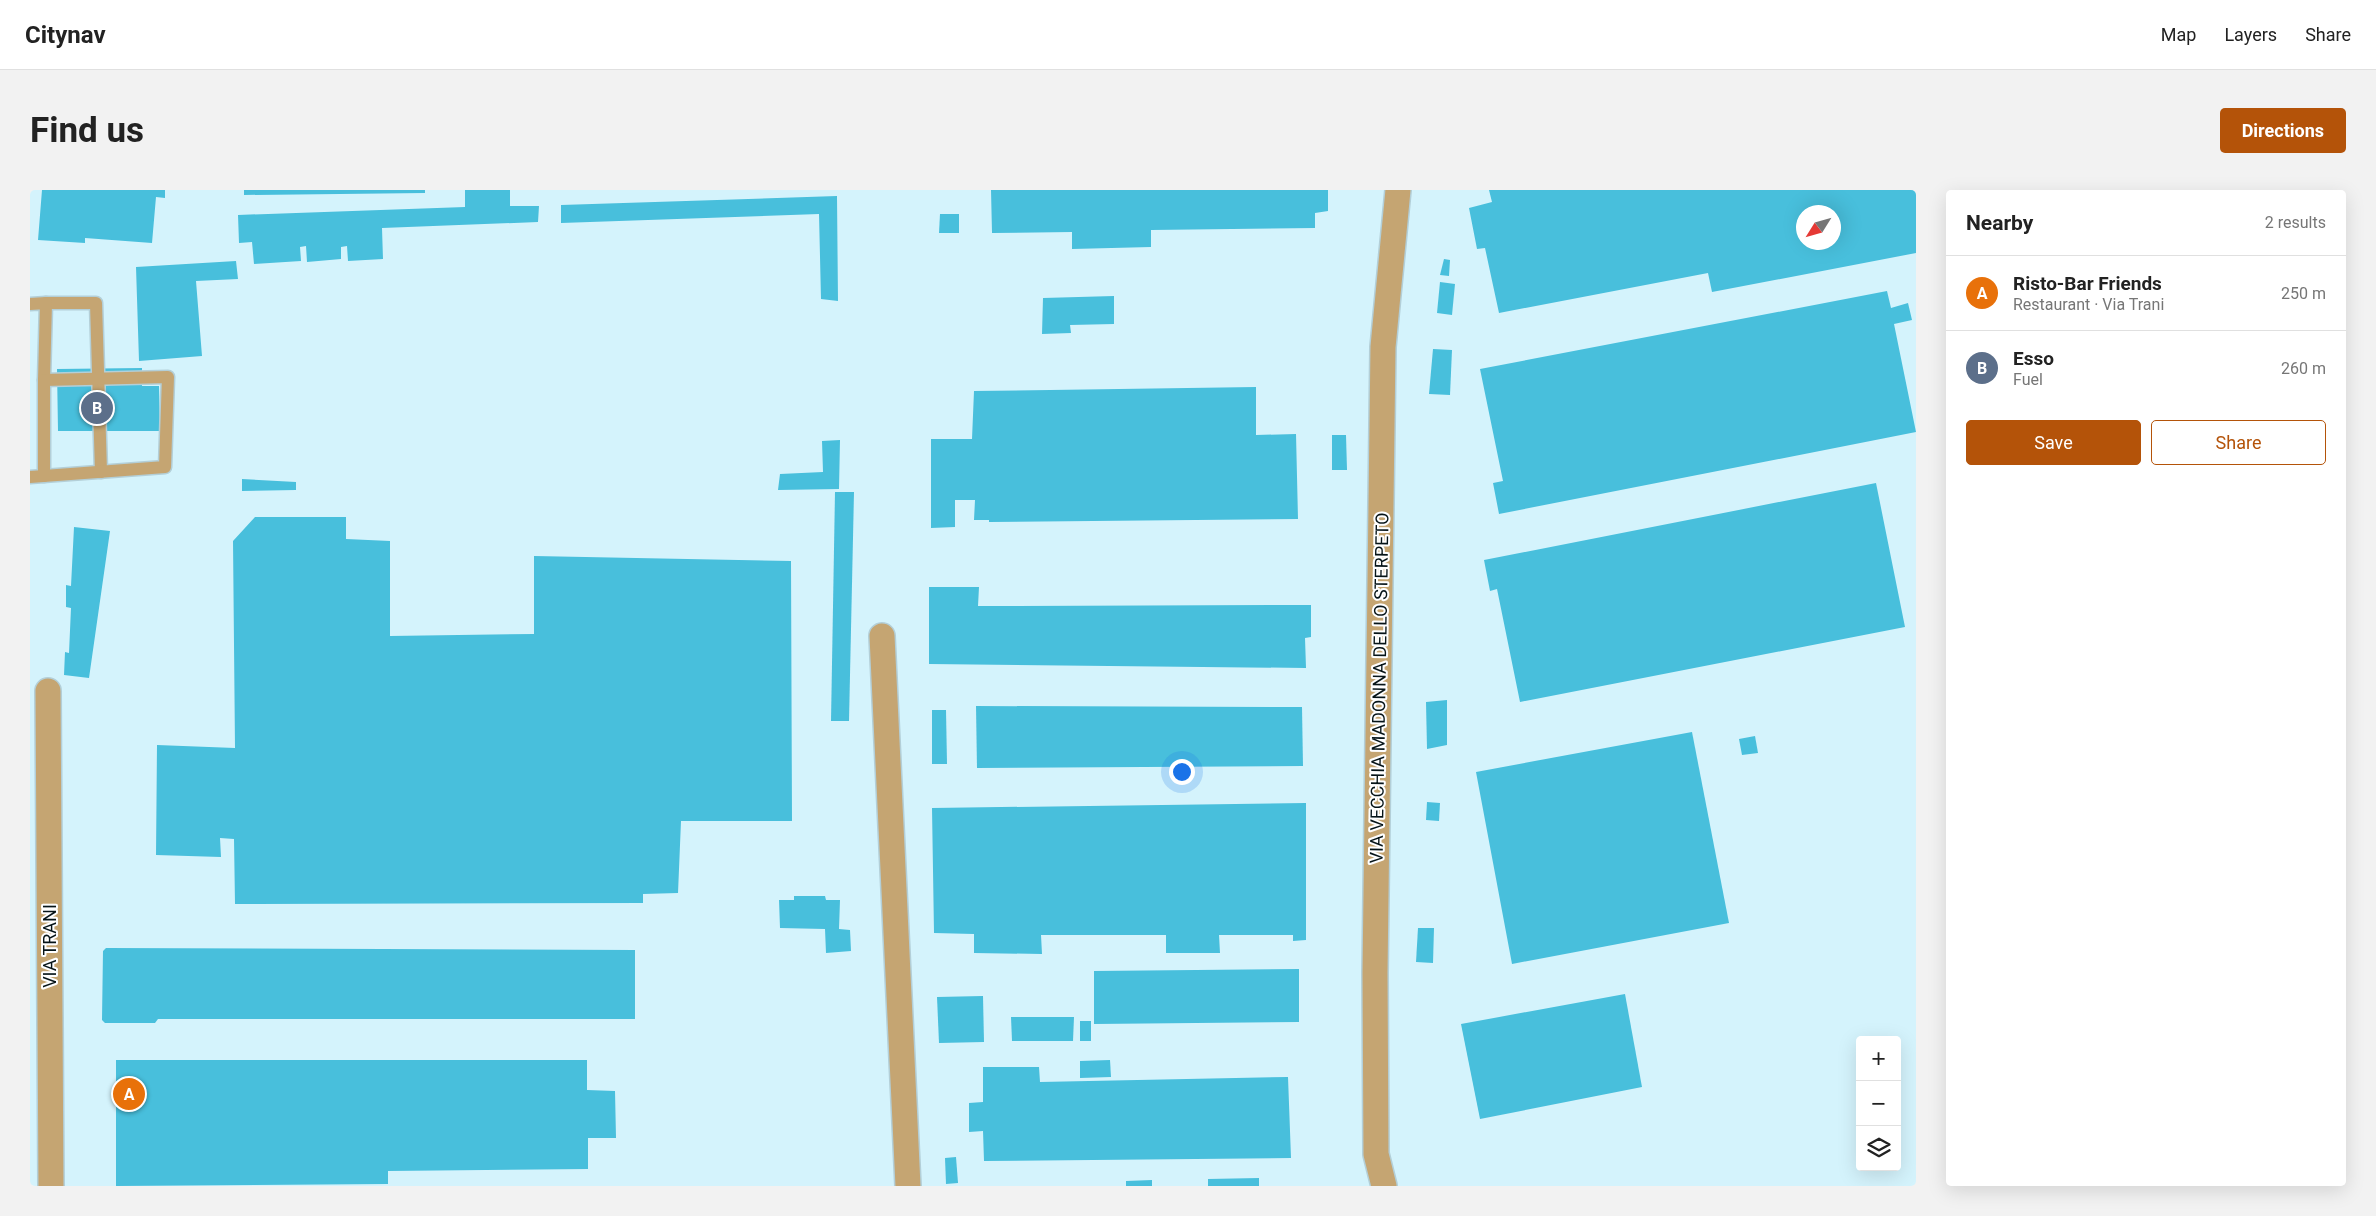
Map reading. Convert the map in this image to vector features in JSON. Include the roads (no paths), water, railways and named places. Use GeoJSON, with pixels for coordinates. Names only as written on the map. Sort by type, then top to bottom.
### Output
{"type":"FeatureCollection","features":[{"type":"Feature","properties":{"kind":"street","name":"VIA VECCHIA MADONNA DELLO STERPETO"},"geometry":{"type":"LineString","coordinates":[[1384,1186],[1376,1154],[1375,973],[1383,347],[1398,190]]}},
{"type":"Feature","properties":{"kind":"street"},"geometry":{"type":"LineString","coordinates":[[882,636],[908,1186]]}},
{"type":"Feature","properties":{"kind":"street","name":"VIA TRANI"},"geometry":{"type":"LineString","coordinates":[[48,691],[39,817],[40,1077],[51,1186]]}},
{"type":"Feature","properties":{"kind":"lane"},"geometry":{"type":"LineString","coordinates":[[44,476],[46,303]]}},
{"type":"Feature","properties":{"kind":"lane"},"geometry":{"type":"LineString","coordinates":[[30,304],[96,303],[100,379],[101,472]]}},
{"type":"Feature","properties":{"kind":"lane"},"geometry":{"type":"LineString","coordinates":[[30,477],[166,467],[168,377],[44,380]]}},
{"type":"Feature","properties":{"kind":"place","name":"Esso"},"geometry":{"type":"Point","coordinates":[97,408]}},
{"type":"Feature","properties":{"kind":"place","name":"Risto-Bar Friends"},"geometry":{"type":"Point","coordinates":[129,1094]}}]}
